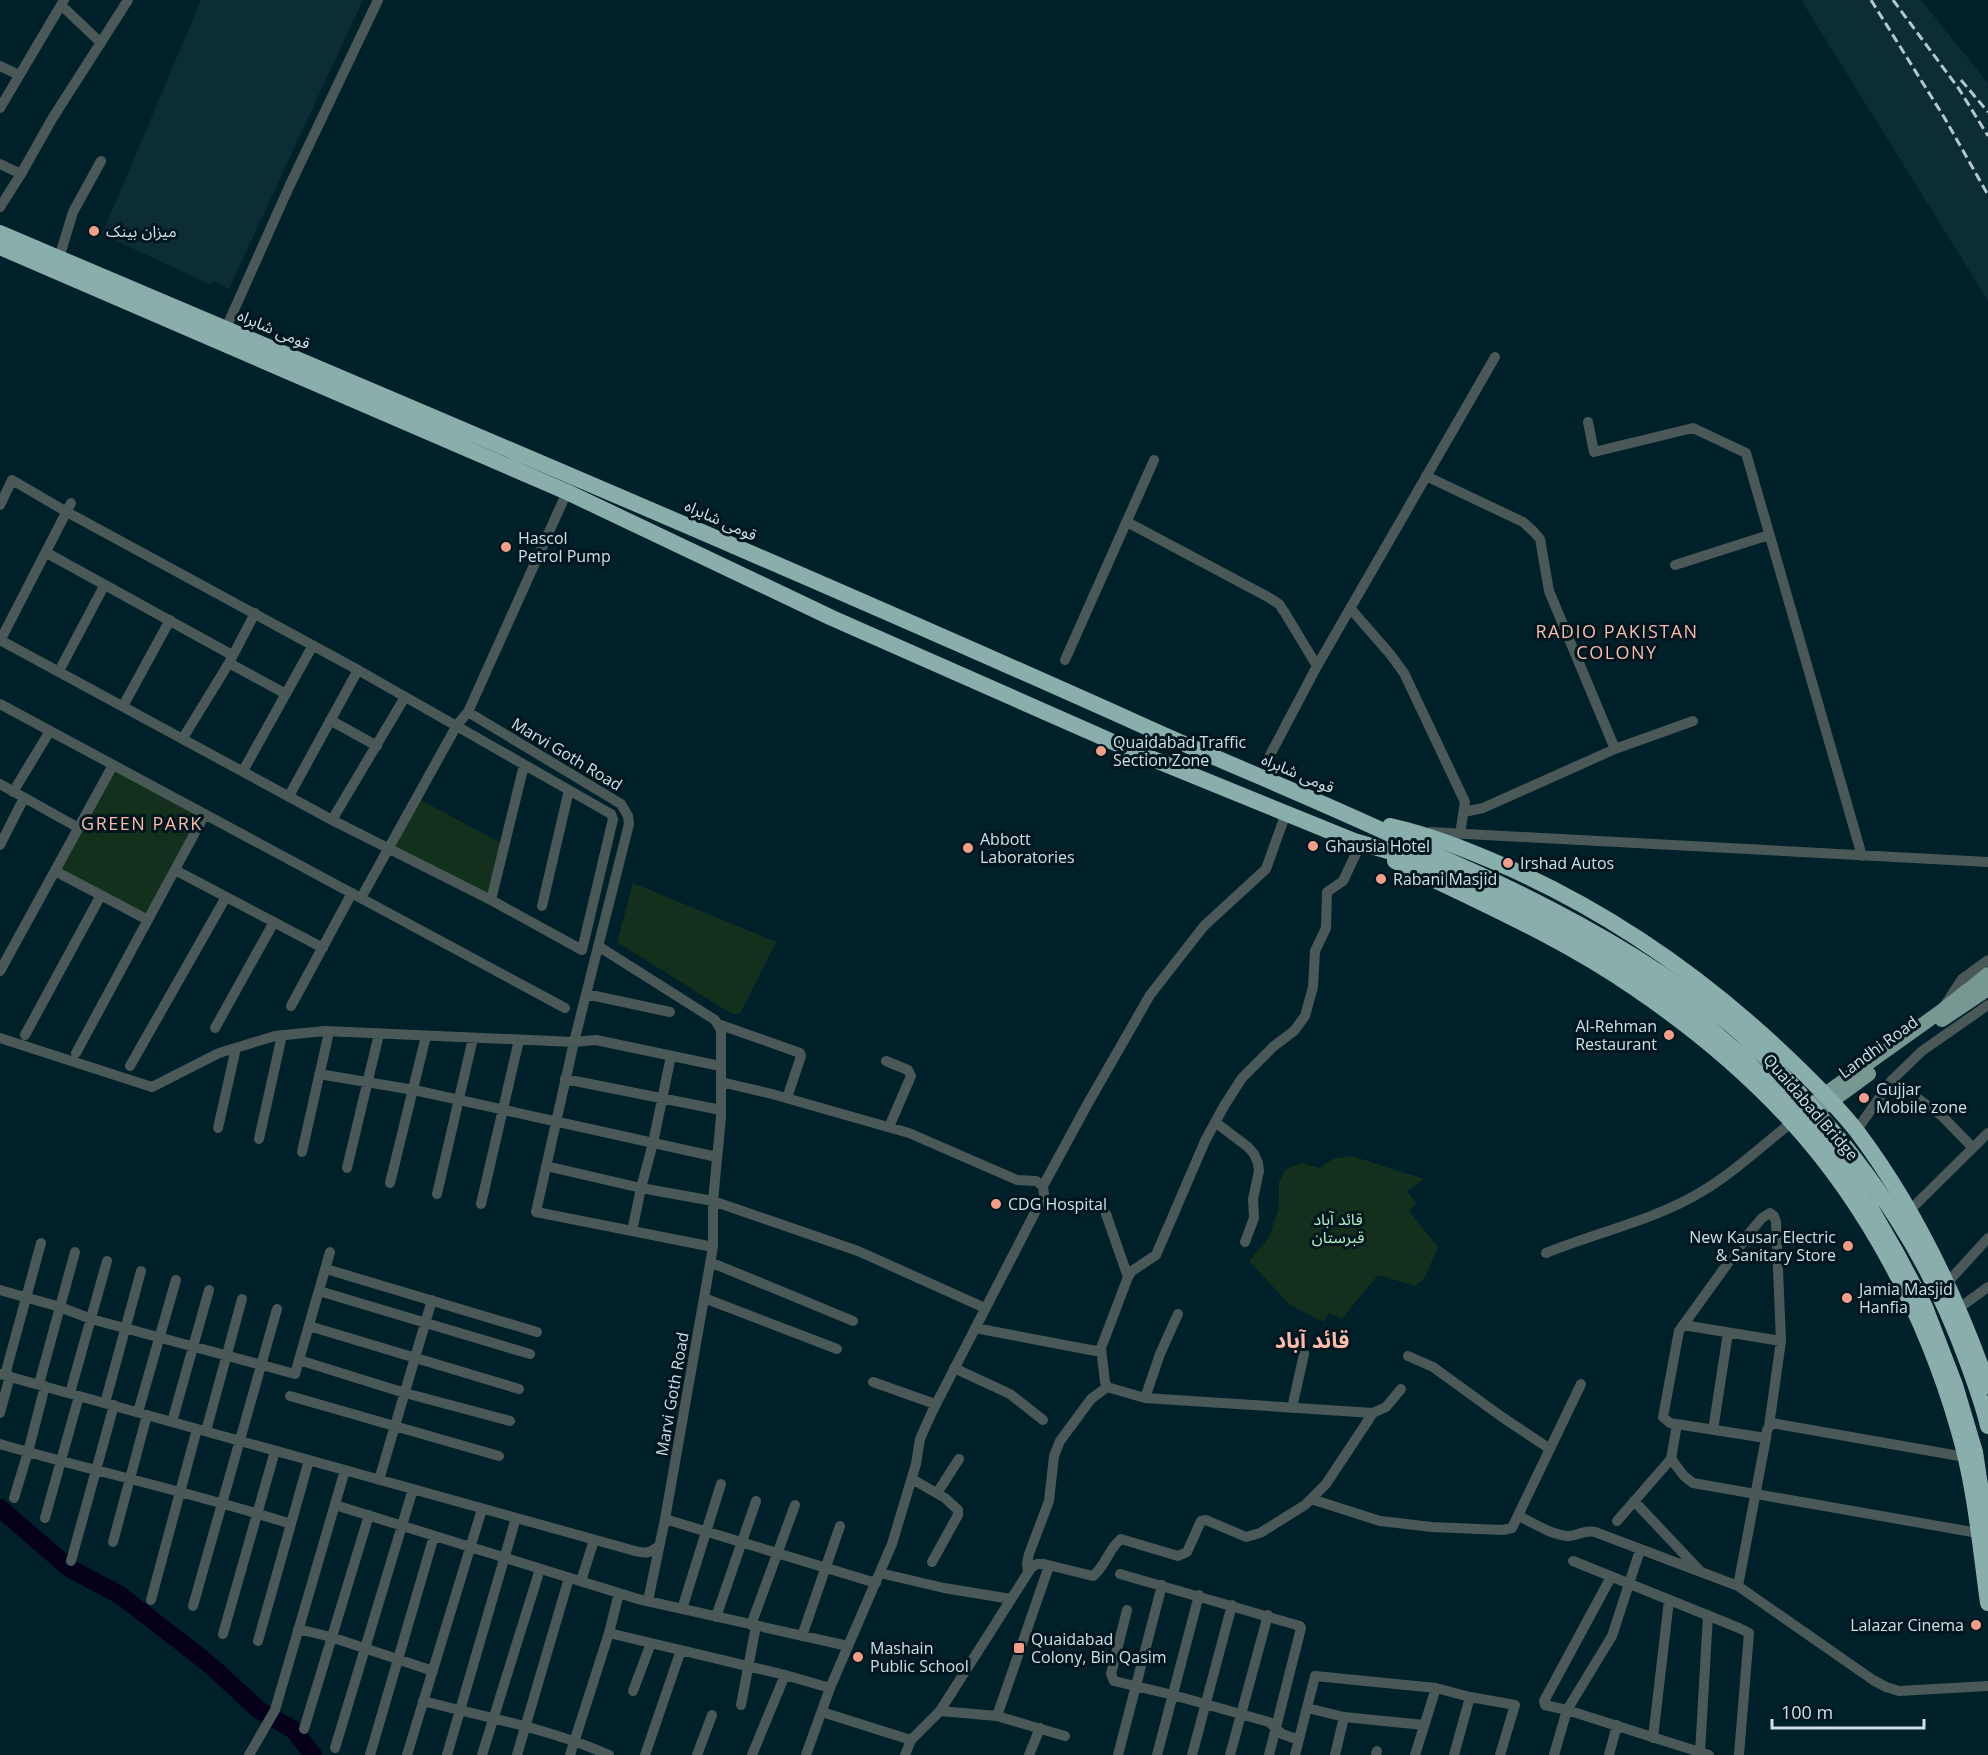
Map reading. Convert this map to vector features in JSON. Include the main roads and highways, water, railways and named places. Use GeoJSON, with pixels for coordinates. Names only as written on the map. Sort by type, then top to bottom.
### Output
{"type":"FeatureCollection","features":[{"type":"Feature","properties":{"kind":"highway","name":"قومی شاہراہ"},"geometry":{"type":"LineString","coordinates":[[0,233],[599,486],[969,647],[1151,730],[1359,819],[1420,854]]}},
{"type":"Feature","properties":{"kind":"highway","name":"قومی شاہراہ"},"geometry":{"type":"LineString","coordinates":[[0,247],[567,492],[832,618],[1138,753],[1357,843],[1420,854]]}},
{"type":"Feature","properties":{"kind":"highway"},"geometry":{"type":"LineString","coordinates":[[1359,819],[1415,831],[1538,881],[1609,920],[1672,960],[1750,1021],[1829,1098],[1856,1131],[1909,1211],[1948,1282],[1988,1386]]}},
{"type":"Feature","properties":{"kind":"highway"},"geometry":{"type":"LineString","coordinates":[[1357,843],[1520,920],[1635,988],[1727,1057],[1795,1125],[1855,1205],[1904,1291],[1940,1371],[1959,1430],[1983,1535],[1988,1603]]}},
{"type":"Feature","properties":{"kind":"highway","name":"Quaidabad Bridge"},"geometry":{"type":"LineString","coordinates":[[1420,854],[1529,896],[1600,937],[1686,991],[1731,1025],[1767,1058],[1823,1120],[1886,1199],[1928,1270],[1958,1335],[1984,1406],[1988,1426]]}},
{"type":"Feature","properties":{"kind":"highway","name":"Quaidabad Bridge"},"geometry":{"type":"LineString","coordinates":[[1420,854],[1525,910],[1652,985],[1691,1012],[1742,1056],[1829,1149],[1870,1207],[1925,1307],[1955,1385],[1975,1452],[1983,1535]]}},
{"type":"Feature","properties":{"kind":"main road"},"geometry":{"type":"LineString","coordinates":[[1982,994],[1988,974]]}},
{"type":"Feature","properties":{"kind":"main road","name":"Landhi Road"},"geometry":{"type":"LineString","coordinates":[[1829,1098],[1982,994]]}},
{"type":"Feature","properties":{"kind":"main road","name":"Landhi Road"},"geometry":{"type":"LineString","coordinates":[[1829,1098],[1940,1012],[1982,994]]}},
{"type":"Feature","properties":{"kind":"main road"},"geometry":{"type":"LineString","coordinates":[[1795,1125],[1829,1098]]}},
{"type":"Feature","properties":{"kind":"waterway"},"geometry":{"type":"LineString","coordinates":[[0,1508],[69,1568],[120,1595],[209,1664],[260,1711],[294,1730],[313,1755]]}},
{"type":"Feature","properties":{"kind":"railway"},"geometry":{"type":"LineString","coordinates":[[1871,0],[1944,117],[1988,195]]}},
{"type":"Feature","properties":{"kind":"railway"},"geometry":{"type":"LineString","coordinates":[[1893,0],[1959,89],[1988,136]]}},
{"type":"Feature","properties":{"kind":"railway"},"geometry":{"type":"LineString","coordinates":[[1961,80],[1988,112]]}},
{"type":"Feature","properties":{"kind":"place","name":"میزان بینک"},"geometry":{"type":"Point","coordinates":[94,231]}},
{"type":"Feature","properties":{"kind":"place","name":"Hascol Petrol Pump"},"geometry":{"type":"Point","coordinates":[506,547]}},
{"type":"Feature","properties":{"kind":"place","name":"Quaidabad Traffic Section Zone"},"geometry":{"type":"Point","coordinates":[1101,751]}},
{"type":"Feature","properties":{"kind":"place","name":"Ghausia Hotel"},"geometry":{"type":"Point","coordinates":[1313,846]}},
{"type":"Feature","properties":{"kind":"place","name":"Abbott Laboratories"},"geometry":{"type":"Point","coordinates":[968,848]}},
{"type":"Feature","properties":{"kind":"place","name":"Irshad Autos"},"geometry":{"type":"Point","coordinates":[1508,863]}},
{"type":"Feature","properties":{"kind":"place","name":"Rabani Masjid"},"geometry":{"type":"Point","coordinates":[1381,879]}},
{"type":"Feature","properties":{"kind":"place","name":"Al-Rehman Restaurant"},"geometry":{"type":"Point","coordinates":[1669,1035]}},
{"type":"Feature","properties":{"kind":"place","name":"Gujjar Mobile zone"},"geometry":{"type":"Point","coordinates":[1864,1098]}},
{"type":"Feature","properties":{"kind":"place","name":"CDG Hospital"},"geometry":{"type":"Point","coordinates":[996,1204]}},
{"type":"Feature","properties":{"kind":"place","name":"New Kausar Electric & Sanitary Store"},"geometry":{"type":"Point","coordinates":[1848,1246]}},
{"type":"Feature","properties":{"kind":"place","name":"Jamia Masjid Hanfia"},"geometry":{"type":"Point","coordinates":[1847,1298]}},
{"type":"Feature","properties":{"kind":"place","name":"Lalazar Cinema"},"geometry":{"type":"Point","coordinates":[1976,1625]}},
{"type":"Feature","properties":{"kind":"place","name":"Quaidabad Colony, Bin Qasim"},"geometry":{"type":"Point","coordinates":[1019,1648]}},
{"type":"Feature","properties":{"kind":"place","name":"Mashain Public School"},"geometry":{"type":"Point","coordinates":[858,1657]}},
{"type":"Feature","properties":{"kind":"district","name":"RADIO PAKISTAN COLONY"},"geometry":{"type":"Point","coordinates":[1617,641]}},
{"type":"Feature","properties":{"kind":"district","name":"GREEN PARK"},"geometry":{"type":"Point","coordinates":[142,823]}},
{"type":"Feature","properties":{"kind":"district","name":"قائد آباد"},"geometry":{"type":"Point","coordinates":[1312,1339]}},
{"type":"Feature","properties":{"kind":"park label","name":"قائد آباد قبرستان"},"geometry":{"type":"Point","coordinates":[1338,1228]}}]}
